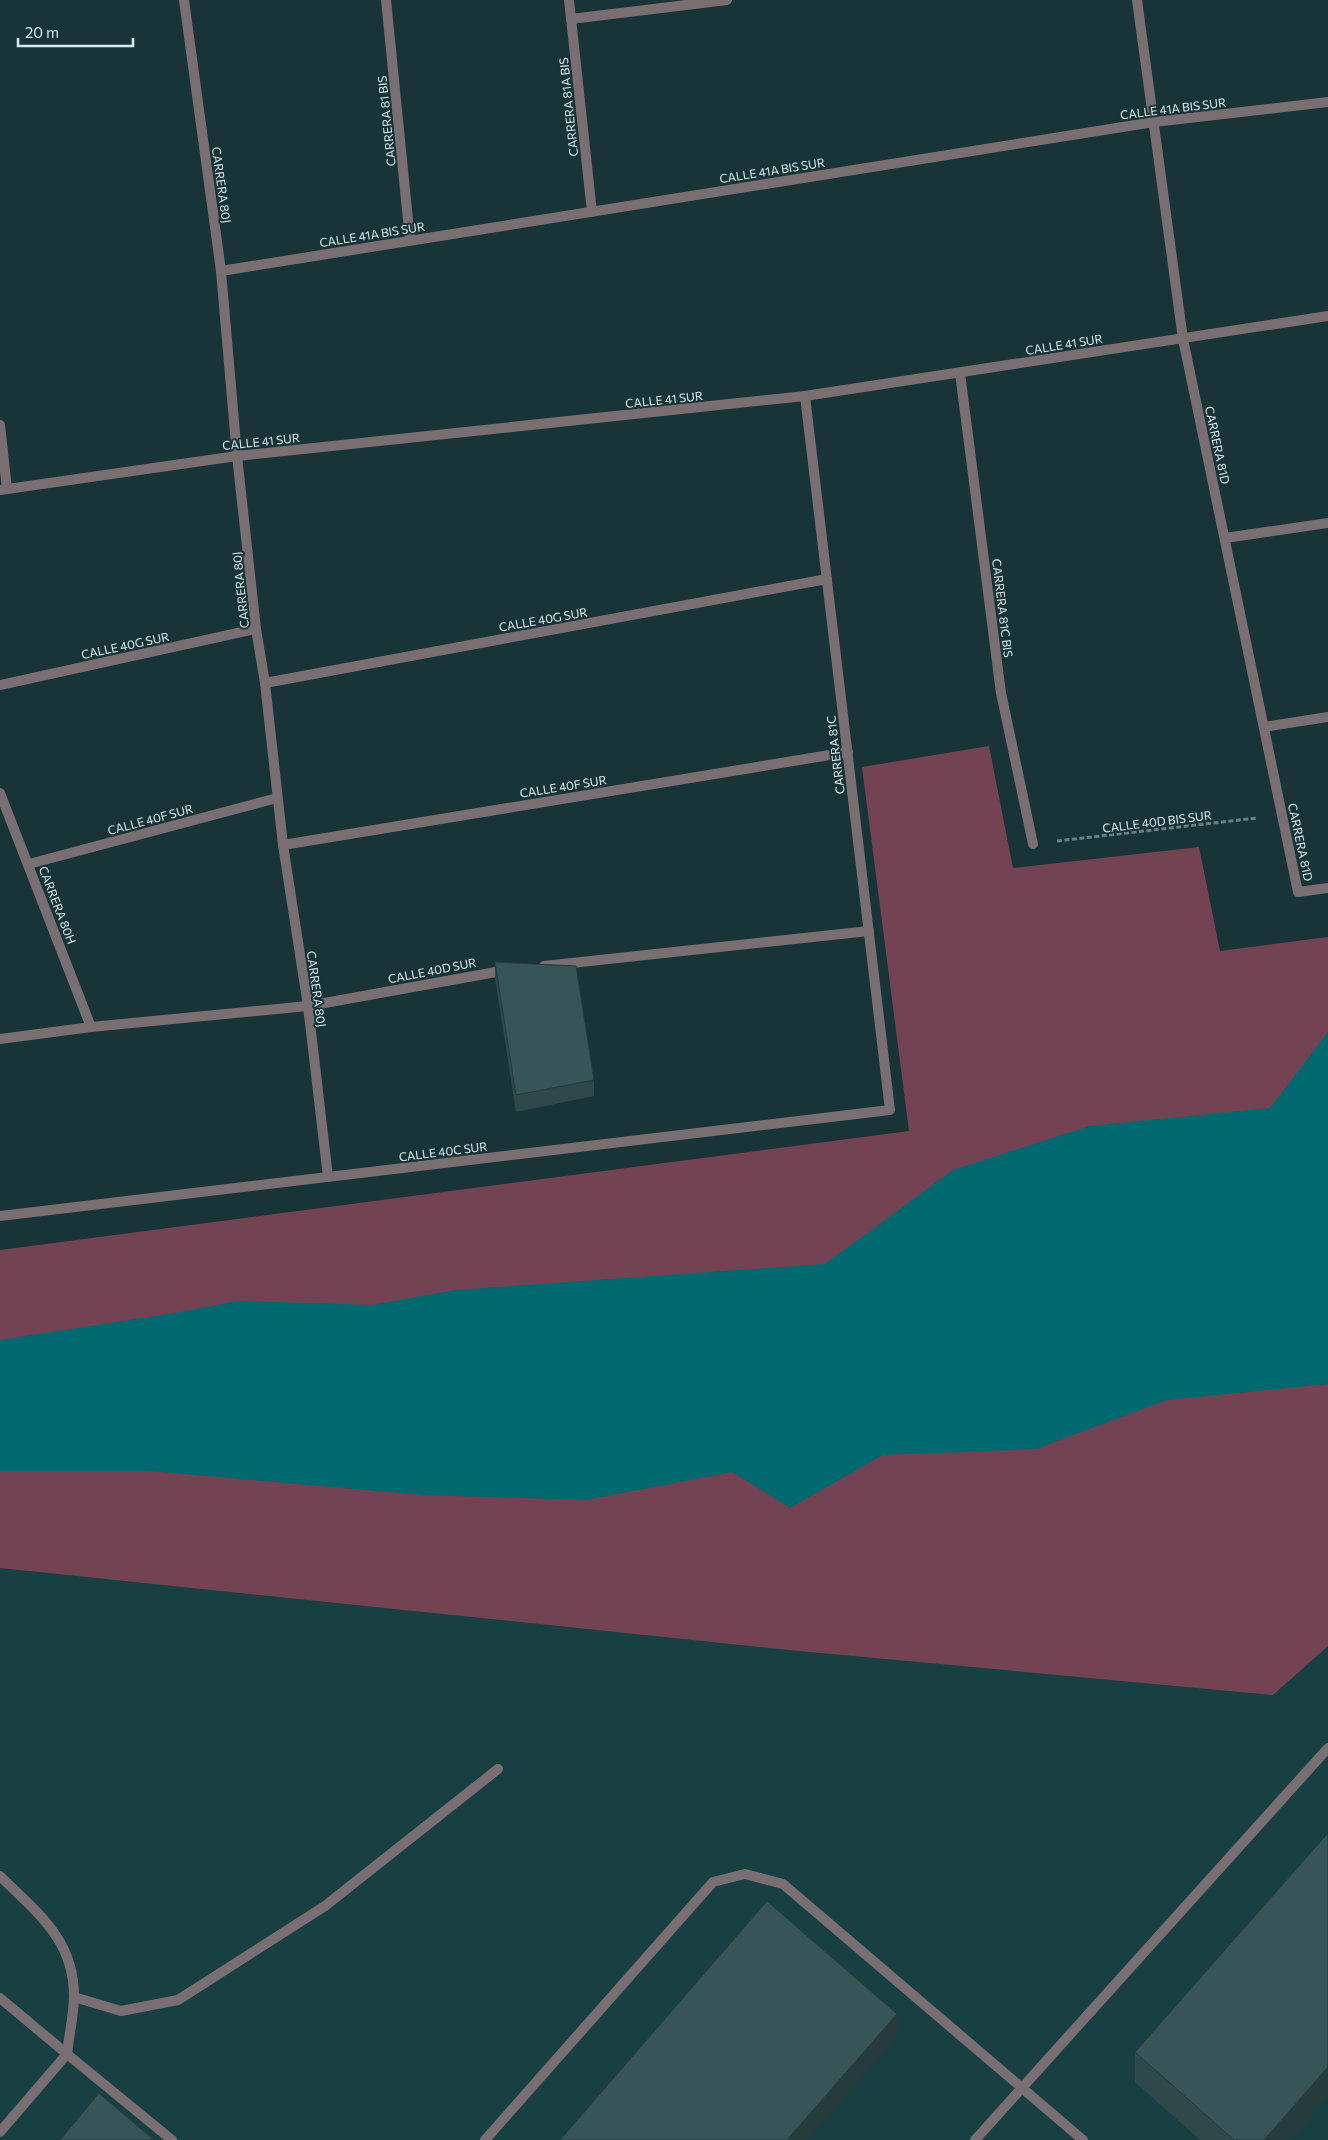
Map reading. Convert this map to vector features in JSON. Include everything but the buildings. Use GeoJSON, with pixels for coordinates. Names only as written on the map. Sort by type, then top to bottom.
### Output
{"type":"FeatureCollection","features":[{"type":"Feature","properties":{"kind":"street","name":"CARRERA 80J"},"geometry":{"type":"LineString","coordinates":[[184,0],[222,271],[237,456],[256,629],[265,683],[283,845],[308,1006],[328,1177]]}},
{"type":"Feature","properties":{"kind":"street","name":"CARRERA 81 BIS"},"geometry":{"type":"LineString","coordinates":[[386,0],[410,240]]}},
{"type":"Feature","properties":{"kind":"street","name":"CARRERA 81A BIS"},"geometry":{"type":"LineString","coordinates":[[569,0],[592,212]]}},
{"type":"Feature","properties":{"kind":"street"},"geometry":{"type":"LineString","coordinates":[[571,20],[727,0]]}},
{"type":"Feature","properties":{"kind":"street","name":"CARRERA 81D"},"geometry":{"type":"LineString","coordinates":[[1138,0],[1183,339],[1298,892],[1328,888]]}},
{"type":"Feature","properties":{"kind":"street","name":"CALLE 41A BIS SUR"},"geometry":{"type":"LineString","coordinates":[[222,271],[1154,122],[1328,102]]}},
{"type":"Feature","properties":{"kind":"street","name":"CALLE 41 SUR"},"geometry":{"type":"LineString","coordinates":[[4,489],[237,456],[805,396],[1328,316]]}},
{"type":"Feature","properties":{"kind":"street","name":"CARRERA 81C BIS"},"geometry":{"type":"LineString","coordinates":[[960,373],[1002,693],[1033,844]]}},
{"type":"Feature","properties":{"kind":"street","name":"CARRERA 81C"},"geometry":{"type":"LineString","coordinates":[[805,396],[890,1110]]}},
{"type":"Feature","properties":{"kind":"street"},"geometry":{"type":"LineString","coordinates":[[0,425],[4,489]]}},
{"type":"Feature","properties":{"kind":"street"},"geometry":{"type":"LineString","coordinates":[[1224,538],[1328,523]]}},
{"type":"Feature","properties":{"kind":"street","name":"CALLE 40G SUR"},"geometry":{"type":"LineString","coordinates":[[265,683],[827,579]]}},
{"type":"Feature","properties":{"kind":"street","name":"CALLE 40G SUR"},"geometry":{"type":"LineString","coordinates":[[0,685],[256,629]]}},
{"type":"Feature","properties":{"kind":"street"},"geometry":{"type":"LineString","coordinates":[[1264,726],[1328,717]]}},
{"type":"Feature","properties":{"kind":"street","name":"CALLE 40F SUR"},"geometry":{"type":"LineString","coordinates":[[283,845],[848,752]]}},
{"type":"Feature","properties":{"kind":"street","name":"CARRERA 80H"},"geometry":{"type":"LineString","coordinates":[[0,793],[91,1027]]}},
{"type":"Feature","properties":{"kind":"street","name":"CALLE 40F SUR"},"geometry":{"type":"LineString","coordinates":[[29,864],[277,798]]}},
{"type":"Feature","properties":{"kind":"street","name":"CALLE 40D SUR"},"geometry":{"type":"LineString","coordinates":[[0,1039],[91,1027],[308,1006],[490,972],[869,931]]}},
{"type":"Feature","properties":{"kind":"street","name":"CALLE 40C SUR"},"geometry":{"type":"LineString","coordinates":[[0,1216],[890,1110]]}},
{"type":"Feature","properties":{"kind":"street"},"geometry":{"type":"LineString","coordinates":[[975,2140],[1328,1748]]}},
{"type":"Feature","properties":{"kind":"street"},"geometry":{"type":"LineString","coordinates":[[74,1997],[121,2012],[178,2000],[325,1906],[498,1769]]}},
{"type":"Feature","properties":{"kind":"street"},"geometry":{"type":"LineString","coordinates":[[486,2140],[713,1882],[745,1874],[783,1884],[1083,2140]]}},
{"type":"Feature","properties":{"kind":"street"},"geometry":{"type":"LineString","coordinates":[[0,1876],[58,1935],[70,1961],[74,1997],[67,2054],[0,2132]]}},
{"type":"Feature","properties":{"kind":"street"},"geometry":{"type":"LineString","coordinates":[[0,1998],[172,2140]]}},
{"type":"Feature","properties":{"kind":"path","name":"CALLE 40D BIS SUR"},"geometry":{"type":"LineString","coordinates":[[1033,844],[1282,815]]}},
{"type":"Feature","properties":{"kind":"shaded area"},"geometry":{"type":"Polygon","coordinates":[[[989,746],[1013,868],[1199,847],[1220,951],[1328,937],[1328,1646],[1273,1695],[788,1650],[0,1568],[0,1250],[909,1131],[862,767],[989,746]]]}},
{"type":"Feature","properties":{"kind":"shaded area"},"geometry":{"type":"Polygon","coordinates":[[[0,1568],[788,1650],[1273,1695],[1328,1645],[1328,2140],[0,2140],[0,1568]]]}},
{"type":"Feature","properties":{"kind":"water"},"geometry":{"type":"Polygon","coordinates":[[[1328,1032],[1328,1384],[1167,1400],[1036,1449],[883,1455],[790,1508],[732,1472],[586,1500],[423,1495],[150,1471],[0,1471],[0,1340],[181,1312],[237,1301],[372,1305],[455,1290],[825,1264],[953,1170],[1090,1126],[1270,1108],[1328,1032]]]}}]}
